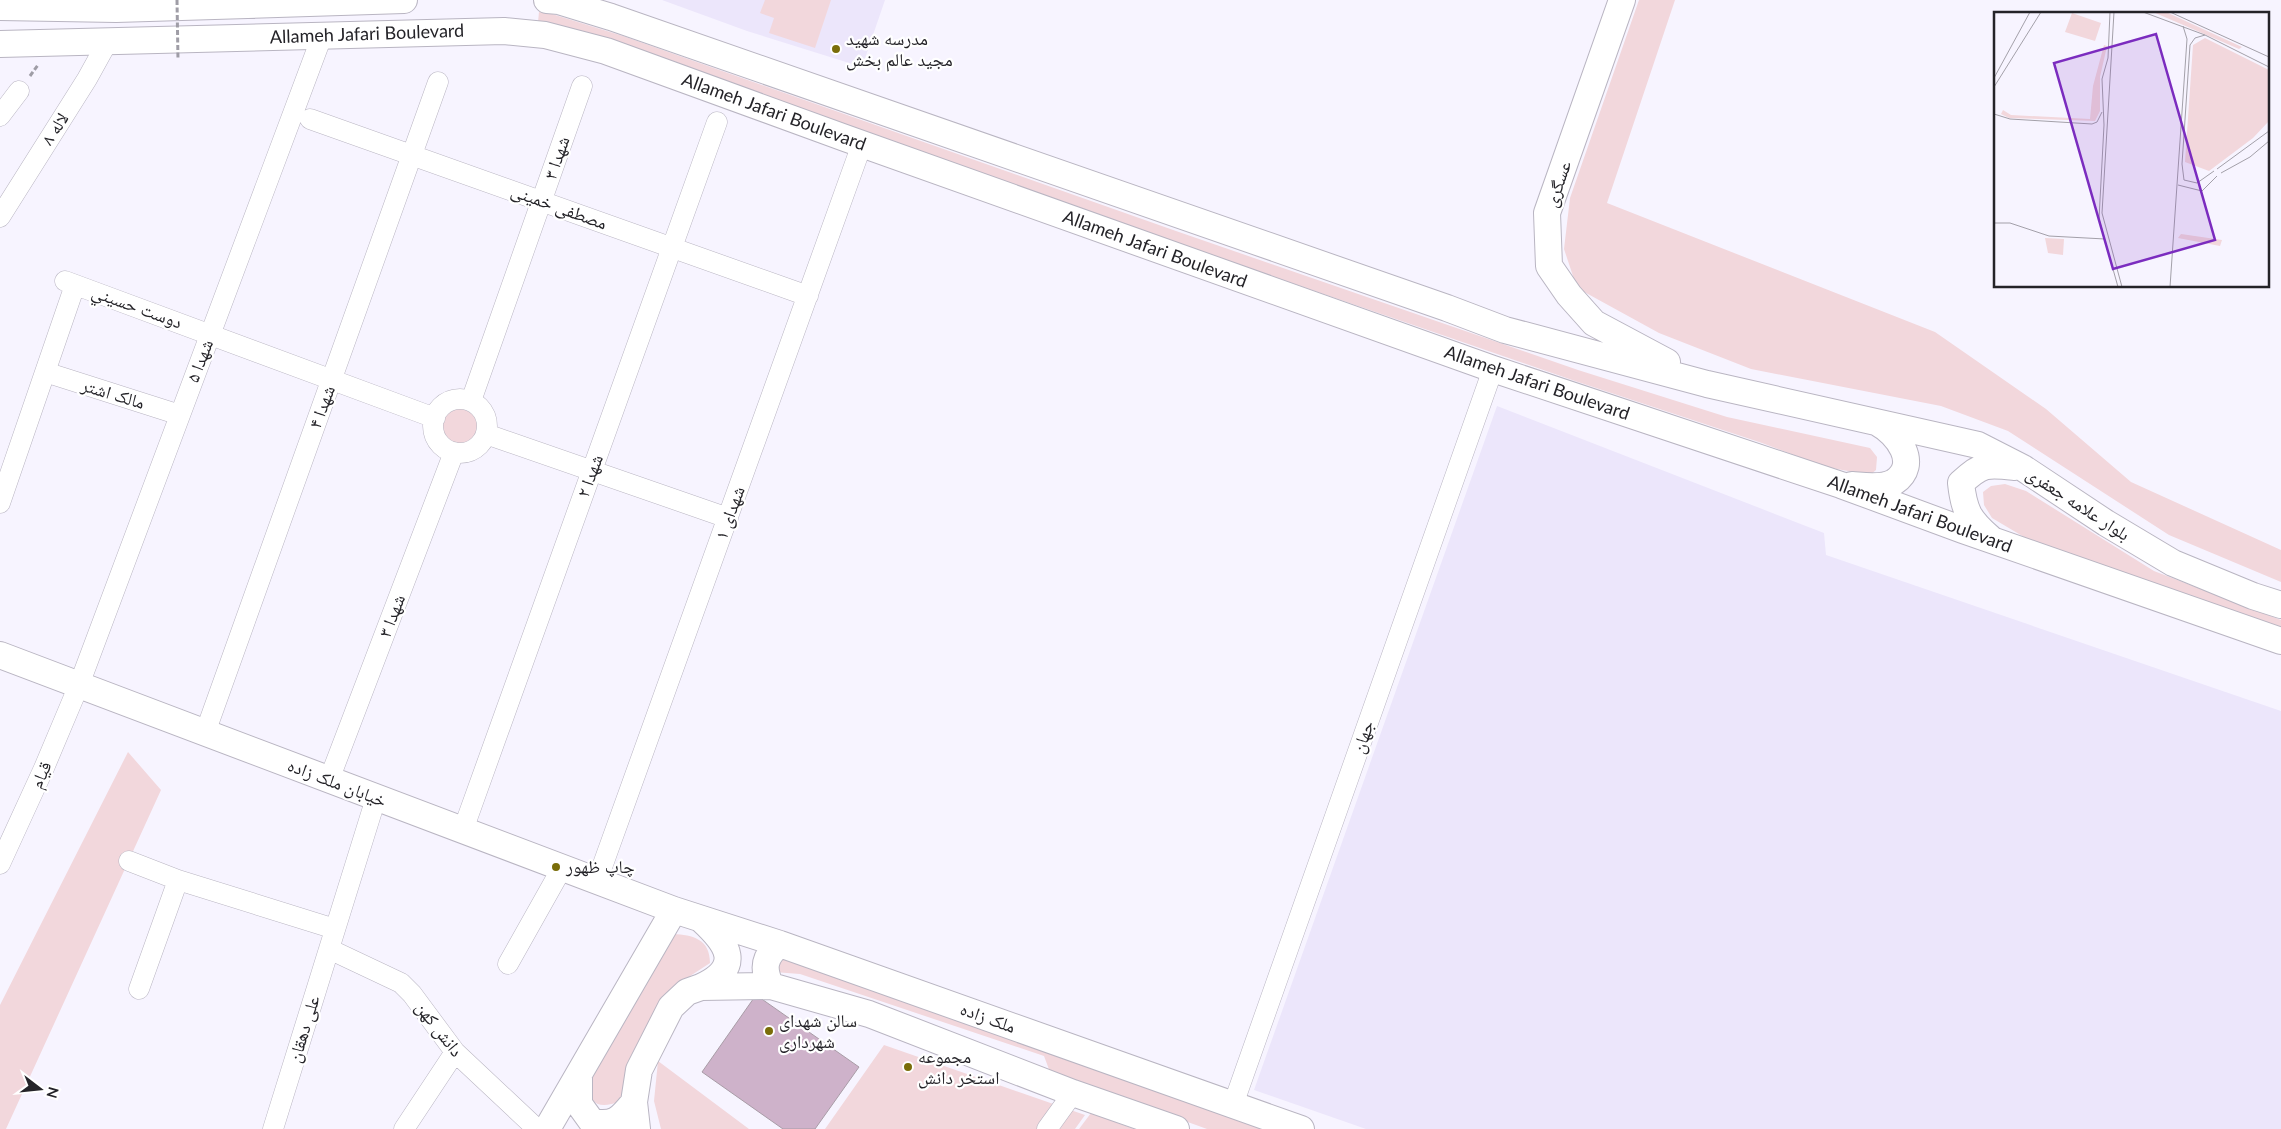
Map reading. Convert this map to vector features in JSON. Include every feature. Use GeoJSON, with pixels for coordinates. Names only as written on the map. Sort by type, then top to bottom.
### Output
{"type":"FeatureCollection","features":[{"type":"Feature","properties":{"kind":"main road","name":"Allameh Jafari Boulevard"},"geometry":{"type":"LineString","coordinates":[[0,7],[404,0]]}},
{"type":"Feature","properties":{"kind":"main road","name":"Allameh Jafari Boulevard"},"geometry":{"type":"LineString","coordinates":[[546,0],[620,20],[1448,308],[1505,330],[1707,384],[1786,403],[1870,419]]}},
{"type":"Feature","properties":{"kind":"main road","name":"عسگری"},"geometry":{"type":"LineString","coordinates":[[1622,0],[1547,212],[1549,266],[1569,295],[1594,323],[1707,384]]}},
{"type":"Feature","properties":{"kind":"main road","name":"Allameh Jafari Boulevard"},"geometry":{"type":"LineString","coordinates":[[0,44],[473,31],[504,31],[545,35],[606,51],[1493,369],[1841,485],[1994,541],[2281,641]]}},
{"type":"Feature","properties":{"kind":"main road"},"geometry":{"type":"LineString","coordinates":[[1841,485],[1881,486],[1894,482],[1904,472],[1907,462],[1903,446],[1889,429],[1870,419]]}},
{"type":"Feature","properties":{"kind":"main road","name":"بلوار علامه جعفری"},"geometry":{"type":"LineString","coordinates":[[1870,419],[1978,445],[2023,468],[2106,523],[2173,563],[2253,596],[2281,605]]}},
{"type":"Feature","properties":{"kind":"main road"},"geometry":{"type":"LineString","coordinates":[[1994,541],[1973,523],[1963,504],[1961,483],[1977,468],[1996,465],[2023,468]]}},
{"type":"Feature","properties":{"kind":"main road","name":"خیابان ملک زاده"},"geometry":{"type":"LineString","coordinates":[[0,655],[674,910]]}},
{"type":"Feature","properties":{"kind":"main road"},"geometry":{"type":"LineString","coordinates":[[551,1128],[579,1075],[674,910]]}},
{"type":"Feature","properties":{"kind":"main road","name":"ملک زاده"},"geometry":{"type":"LineString","coordinates":[[674,910],[780,944],[1300,1129]]}},
{"type":"Feature","properties":{"kind":"main road"},"geometry":{"type":"LineString","coordinates":[[637,1129],[634,1102],[639,1070],[671,1007],[686,992],[722,975],[726,965],[727,953],[721,938],[702,920]]}},
{"type":"Feature","properties":{"kind":"main road"},"geometry":{"type":"LineString","coordinates":[[771,986],[764,973],[766,959],[771,950],[780,944]]}},
{"type":"Feature","properties":{"kind":"main road"},"geometry":{"type":"LineString","coordinates":[[701,986],[771,986],[869,1014],[1073,1093],[1176,1129]]}},
{"type":"Feature","properties":{"kind":"main road"},"geometry":{"type":"LineString","coordinates":[[579,1075],[579,1104],[592,1122],[606,1124],[620,1119],[634,1102]]}},
{"type":"Feature","properties":{"kind":"street","name":"شهدا ۵"},"geometry":{"type":"LineString","coordinates":[[78,685],[322,36]]}},
{"type":"Feature","properties":{"kind":"street","name":"لاله ۸"},"geometry":{"type":"LineString","coordinates":[[0,217],[87,79],[108,41]]}},
{"type":"Feature","properties":{"kind":"street","name":"شهدا ۴"},"geometry":{"type":"LineString","coordinates":[[205,733],[438,82]]}},
{"type":"Feature","properties":{"kind":"street","name":"شهدا ۳"},"geometry":{"type":"LineString","coordinates":[[471,401],[582,86]]}},
{"type":"Feature","properties":{"kind":"street"},"geometry":{"type":"LineString","coordinates":[[0,116],[19,91]]}},
{"type":"Feature","properties":{"kind":"street","name":"مصطفی خمینی"},"geometry":{"type":"LineString","coordinates":[[310,119],[808,296]]}},
{"type":"Feature","properties":{"kind":"street","name":"شهدا ۲"},"geometry":{"type":"LineString","coordinates":[[463,830],[717,122]]}},
{"type":"Feature","properties":{"kind":"street","name":"شهدای ۱"},"geometry":{"type":"LineString","coordinates":[[598,881],[862,144]]}},
{"type":"Feature","properties":{"kind":"street","name":"دوست حسيني"},"geometry":{"type":"LineString","coordinates":[[45,372],[70,282],[434,418]]}},
{"type":"Feature","properties":{"kind":"street","name":"جهان"},"geometry":{"type":"LineString","coordinates":[[1233,1105],[1493,369]]}},
{"type":"Feature","properties":{"kind":"street"},"geometry":{"type":"LineString","coordinates":[[0,503],[45,372]]}},
{"type":"Feature","properties":{"kind":"street","name":"مالک اشتر"},"geometry":{"type":"LineString","coordinates":[[45,372],[180,415]]}},
{"type":"Feature","properties":{"kind":"street"},"geometry":{"type":"LineString","coordinates":[[453,400],[471,401],[484,413],[487,422],[486,434],[478,446],[471,451],[454,452],[439,443],[435,435],[434,418],[438,410],[453,400]]}},
{"type":"Feature","properties":{"kind":"street"},"geometry":{"type":"LineString","coordinates":[[486,434],[728,518]]}},
{"type":"Feature","properties":{"kind":"street","name":"شهدا ۳"},"geometry":{"type":"LineString","coordinates":[[329,780],[454,452]]}},
{"type":"Feature","properties":{"kind":"street","name":"قیام"},"geometry":{"type":"LineString","coordinates":[[0,864],[44,768],[78,685]]}},
{"type":"Feature","properties":{"kind":"street","name":"علی دهقان"},"geometry":{"type":"LineString","coordinates":[[273,1129],[376,798]]}},
{"type":"Feature","properties":{"kind":"street"},"geometry":{"type":"LineString","coordinates":[[129,861],[178,880],[335,929]]}},
{"type":"Feature","properties":{"kind":"street"},"geometry":{"type":"LineString","coordinates":[[508,964],[562,868]]}},
{"type":"Feature","properties":{"kind":"street"},"geometry":{"type":"LineString","coordinates":[[139,989],[178,880]]}},
{"type":"Feature","properties":{"kind":"street","name":"دانش کهن"},"geometry":{"type":"LineString","coordinates":[[329,949],[401,983],[412,994],[455,1052],[551,1128]]}},
{"type":"Feature","properties":{"kind":"street"},"geometry":{"type":"LineString","coordinates":[[404,1129],[455,1052]]}},
{"type":"Feature","properties":{"kind":"street"},"geometry":{"type":"LineString","coordinates":[[1048,1129],[1073,1093]]}},
{"type":"Feature","properties":{"kind":"path"},"geometry":{"type":"LineString","coordinates":[[177,0],[178,60]]}},
{"type":"Feature","properties":{"kind":"shaded area","name":"مدرسه شهید مجید عالم بخش"},"geometry":{"type":"Polygon","coordinates":[[[662,0],[885,0],[862,67],[747,31],[662,0]]]}},
{"type":"Feature","properties":{"kind":"shaded area"},"geometry":{"type":"Polygon","coordinates":[[[765,0],[831,0],[815,48],[769,33],[774,18],[760,13],[765,0]]]}},
{"type":"Feature","properties":{"kind":"shaded area"},"geometry":{"type":"Polygon","coordinates":[[[1639,0],[1675,0],[1607,203],[1935,332],[2046,409],[2131,482],[2281,550],[2281,582],[2169,535],[2008,431],[1941,406],[1751,369],[1659,333],[1577,288],[1564,249],[1570,198],[1639,0]]]}},
{"type":"Feature","properties":{"kind":"shaded area"},"geometry":{"type":"Polygon","coordinates":[[[539,12],[552,14],[623,36],[1176,231],[1578,370],[1727,417],[1870,448],[1877,457],[1876,470],[1870,475],[1826,467],[1762,443],[1575,381],[538,22],[539,12]]]}},
{"type":"Feature","properties":{"kind":"shaded area"},"geometry":{"type":"Polygon","coordinates":[[[456,402],[466,402],[478,409],[485,421],[485,431],[478,443],[466,450],[456,450],[448,446],[441,439],[437,431],[437,421],[441,413],[448,406],[456,402]]]}},
{"type":"Feature","properties":{"kind":"shaded area"},"geometry":{"type":"Polygon","coordinates":[[[1497,406],[1824,533],[1826,555],[2281,711],[2281,1129],[1366,1129],[1254,1090],[1497,406]]]}},
{"type":"Feature","properties":{"kind":"shaded area"},"geometry":{"type":"Polygon","coordinates":[[[2005,484],[2026,491],[2154,571],[2281,620],[2281,632],[2081,561],[2024,537],[1992,518],[1984,505],[1983,492],[1991,486],[2005,484]]]}},
{"type":"Feature","properties":{"kind":"shaded area"},"geometry":{"type":"Polygon","coordinates":[[[128,752],[161,790],[6,1129],[0,1129],[0,1005],[128,752]]]}},
{"type":"Feature","properties":{"kind":"shaded area"},"geometry":{"type":"Polygon","coordinates":[[[673,934],[693,937],[699,940],[707,948],[710,963],[678,984],[621,1101],[601,1105],[595,1102],[590,1091],[596,1064],[673,934]]]}},
{"type":"Feature","properties":{"kind":"shaded area"},"geometry":{"type":"Polygon","coordinates":[[[778,953],[930,1006],[1262,1129],[1207,1129],[1050,1072],[1044,1056],[800,974],[774,972],[778,953]]]}},
{"type":"Feature","properties":{"kind":"shaded area","name":"مجموعه استخر دانش"},"geometry":{"type":"Polygon","coordinates":[[[884,1045],[1085,1115],[1075,1129],[825,1129],[884,1045]]]}},
{"type":"Feature","properties":{"kind":"shaded area"},"geometry":{"type":"Polygon","coordinates":[[[658,1061],[749,1129],[661,1129],[654,1101],[658,1061]]]}},
{"type":"Feature","properties":{"kind":"shaded area"},"geometry":{"type":"Polygon","coordinates":[[[1091,1113],[1134,1129],[1079,1129],[1091,1113]]]}},
{"type":"Feature","properties":{"kind":"building","name":"سالن شهدای شهرداری"},"geometry":{"type":"Polygon","coordinates":[[[756,995],[859,1067],[815,1129],[783,1129],[702,1072],[756,995]]]}},
{"type":"Feature","properties":{"kind":"place","name":"مدرسه شهید مجید عالم بخش"},"geometry":{"type":"Point","coordinates":[836,49]}},
{"type":"Feature","properties":{"kind":"place","name":"چاپ ظهور"},"geometry":{"type":"Point","coordinates":[556,867]}},
{"type":"Feature","properties":{"kind":"place","name":"سالن شهدای شهرداری"},"geometry":{"type":"Point","coordinates":[769,1031]}},
{"type":"Feature","properties":{"kind":"place","name":"مجموعه استخر دانش"},"geometry":{"type":"Point","coordinates":[908,1067]}}]}
